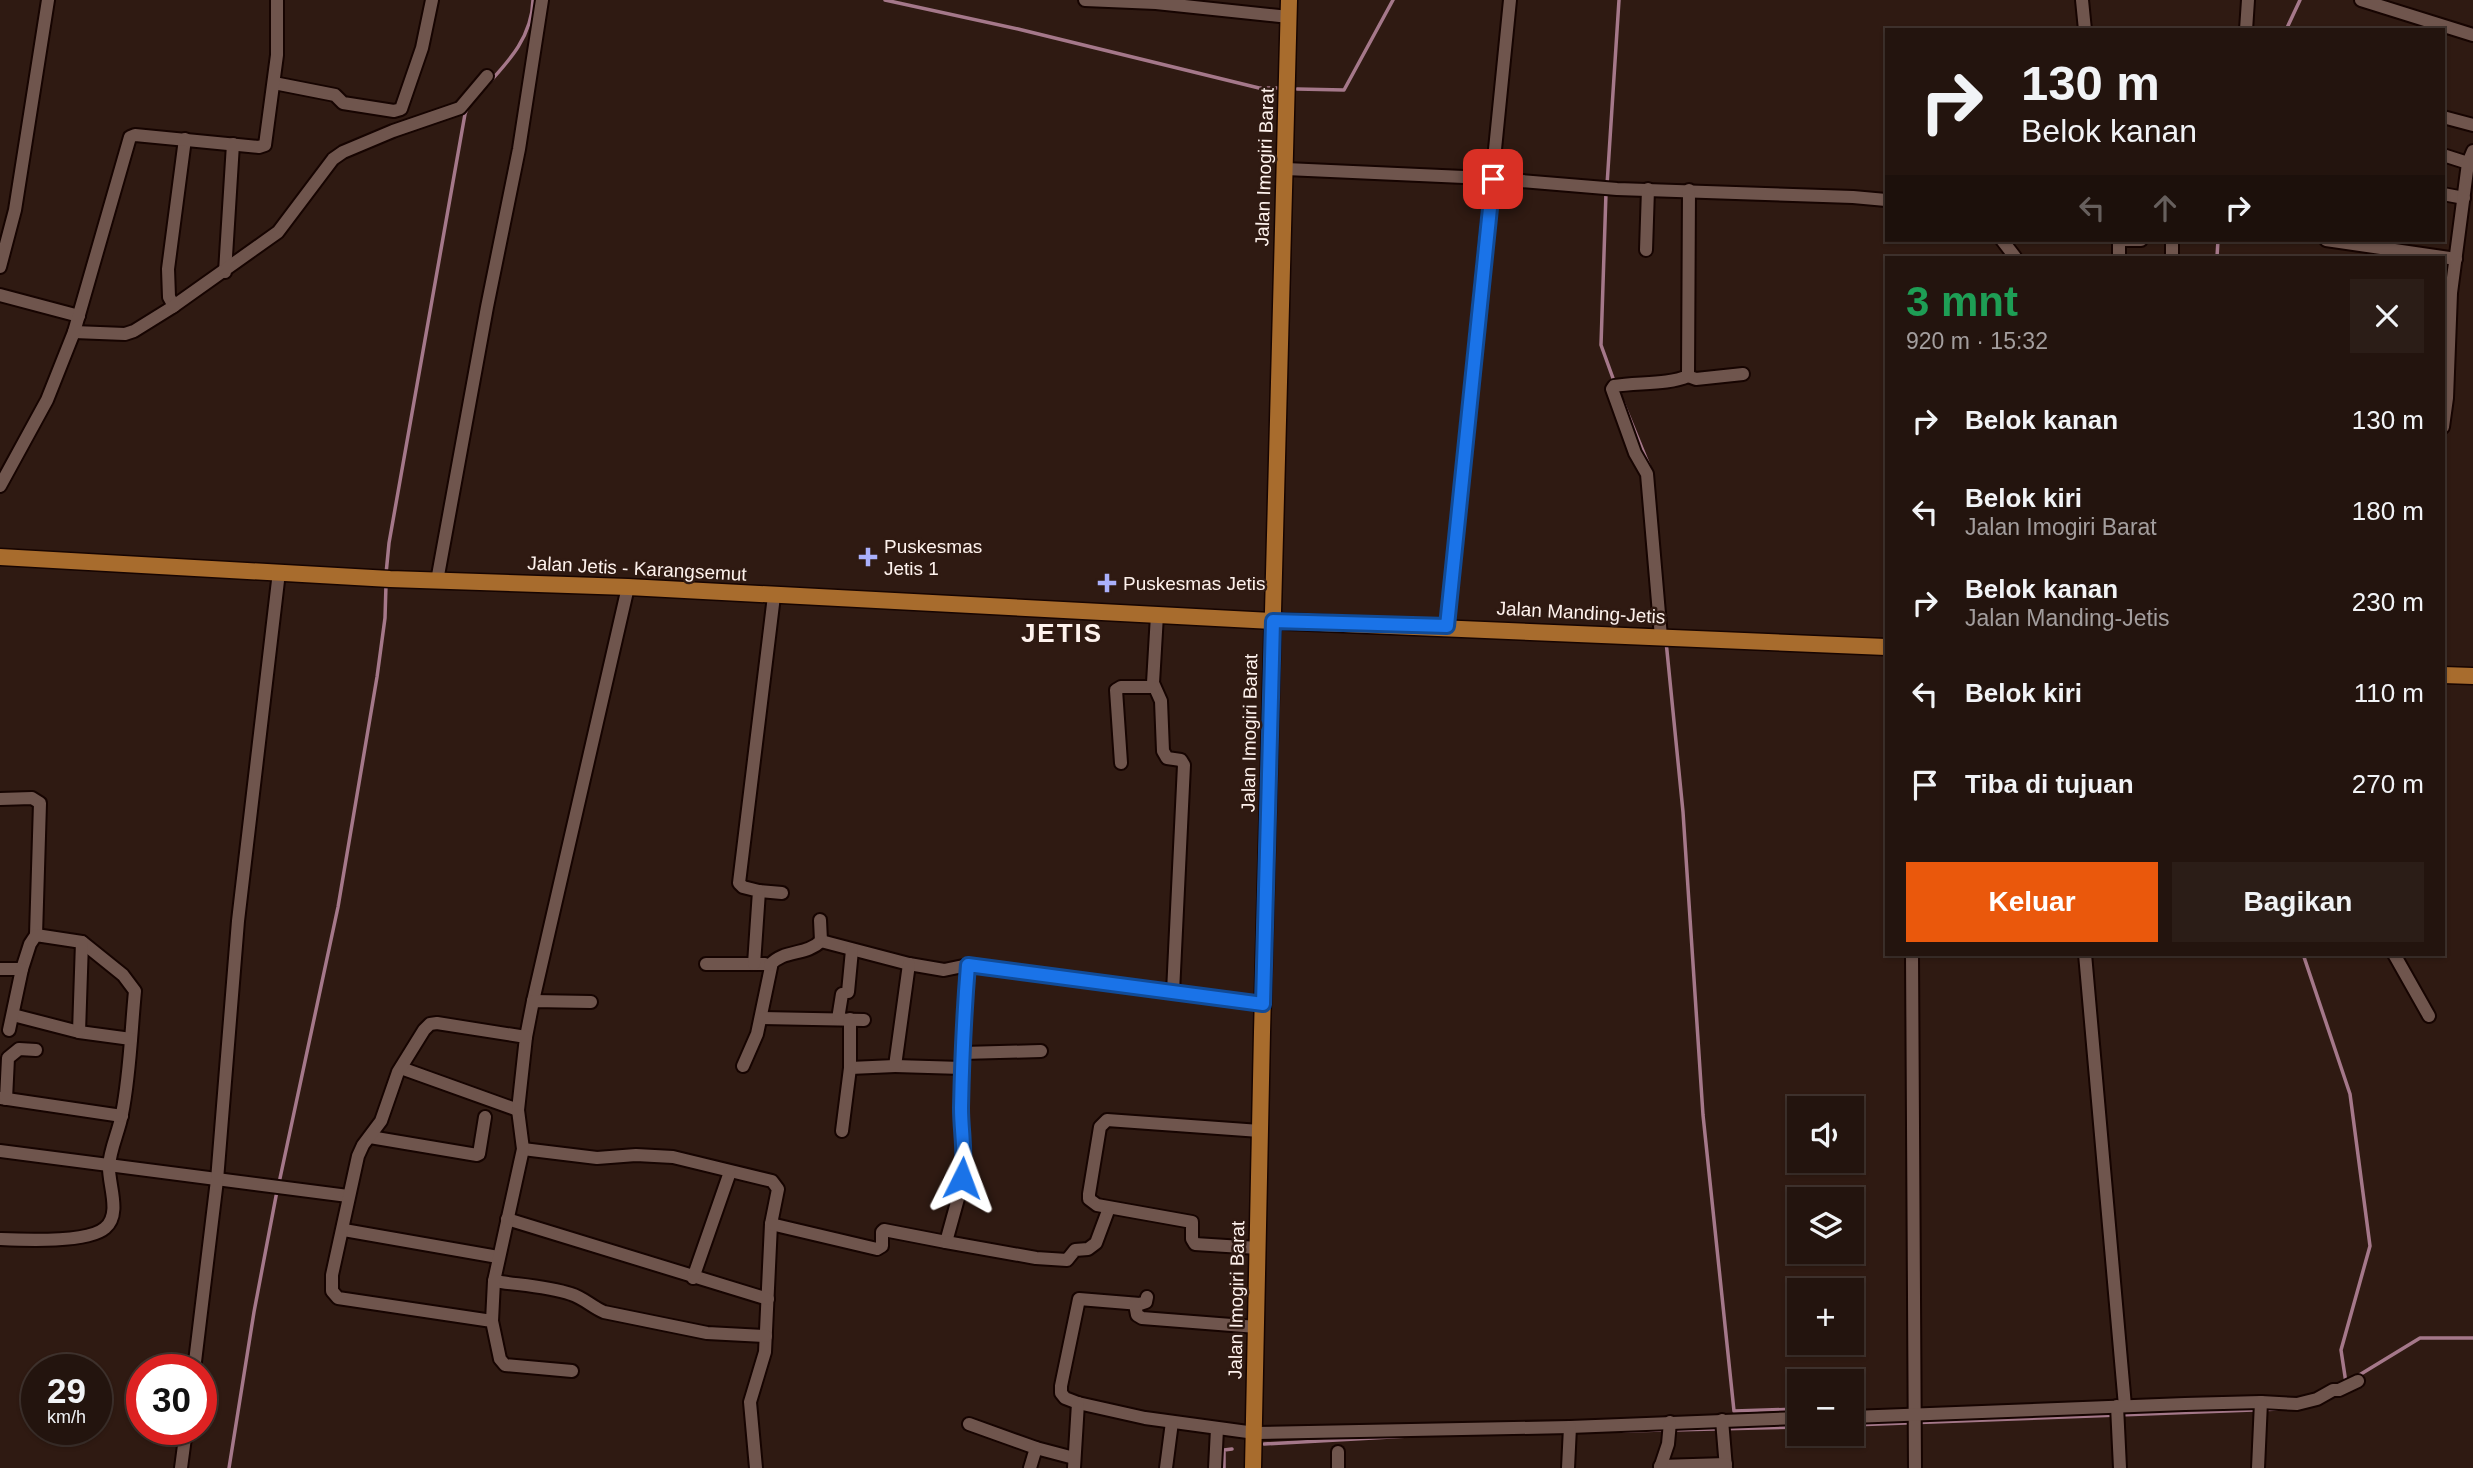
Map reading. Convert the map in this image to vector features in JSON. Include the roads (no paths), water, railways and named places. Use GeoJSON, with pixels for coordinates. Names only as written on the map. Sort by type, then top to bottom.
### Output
{"type":"FeatureCollection","features":[{"type":"Feature","properties":{"kind":"main road","name":"Jalan Imogiri Barat"},"geometry":{"type":"LineString","coordinates":[[1254,1468],[1263,1004],[1289,8]]}},
{"type":"Feature","properties":{"kind":"main road","name":"Jalan Jetis - Karangsemut"},"geometry":{"type":"LineString","coordinates":[[0,557],[386,579],[628,587],[1273,621]]}},
{"type":"Feature","properties":{"kind":"main road","name":"Jalan Manding-Jetis"},"geometry":{"type":"LineString","coordinates":[[1273,621],[1447,626],[1885,647]]}},
{"type":"Feature","properties":{"kind":"main road"},"geometry":{"type":"LineString","coordinates":[[2445,675],[2473,676]]}},
{"type":"Feature","properties":{"kind":"street"},"geometry":{"type":"LineString","coordinates":[[0,267],[2,247],[15,210],[48,0]]}},
{"type":"Feature","properties":{"kind":"street"},"geometry":{"type":"LineString","coordinates":[[0,486],[47,400],[74,332],[130,137],[135,135],[265,145],[277,55],[277,0]]}},
{"type":"Feature","properties":{"kind":"street"},"geometry":{"type":"LineString","coordinates":[[274,83],[335,95],[343,103],[394,111],[401,109],[422,48],[432,0]]}},
{"type":"Feature","properties":{"kind":"street"},"geometry":{"type":"LineString","coordinates":[[437,581],[519,149],[542,0]]}},
{"type":"Feature","properties":{"kind":"street"},"geometry":{"type":"LineString","coordinates":[[1085,0],[1289,8]]}},
{"type":"Feature","properties":{"kind":"street"},"geometry":{"type":"LineString","coordinates":[[1447,626],[1510,0]]}},
{"type":"Feature","properties":{"kind":"street"},"geometry":{"type":"LineString","coordinates":[[2082,0],[2085,28]]}},
{"type":"Feature","properties":{"kind":"street"},"geometry":{"type":"LineString","coordinates":[[2246,28],[2248,0]]}},
{"type":"Feature","properties":{"kind":"street"},"geometry":{"type":"LineString","coordinates":[[2361,0],[2473,35]]}},
{"type":"Feature","properties":{"kind":"street"},"geometry":{"type":"LineString","coordinates":[[74,332],[125,334],[143,326],[225,272],[278,232],[332,159],[393,131],[460,108],[487,76]]}},
{"type":"Feature","properties":{"kind":"street"},"geometry":{"type":"LineString","coordinates":[[2445,118],[2473,125]]}},
{"type":"Feature","properties":{"kind":"street"},"geometry":{"type":"LineString","coordinates":[[174,306],[169,297],[168,269],[185,139]]}},
{"type":"Feature","properties":{"kind":"street"},"geometry":{"type":"LineString","coordinates":[[225,272],[233,144]]}},
{"type":"Feature","properties":{"kind":"street"},"geometry":{"type":"LineString","coordinates":[[2445,155],[2471,157],[2450,313],[2445,393]]}},
{"type":"Feature","properties":{"kind":"street"},"geometry":{"type":"LineString","coordinates":[[1286,169],[1885,201]]}},
{"type":"Feature","properties":{"kind":"street"},"geometry":{"type":"LineString","coordinates":[[1646,250],[1648,190]]}},
{"type":"Feature","properties":{"kind":"street"},"geometry":{"type":"LineString","coordinates":[[1688,376],[1689,190]]}},
{"type":"Feature","properties":{"kind":"street"},"geometry":{"type":"LineString","coordinates":[[2445,194],[2464,198]]}},
{"type":"Feature","properties":{"kind":"street"},"geometry":{"type":"LineString","coordinates":[[2004,242],[2014,256]]}},
{"type":"Feature","properties":{"kind":"street"},"geometry":{"type":"LineString","coordinates":[[2340,242],[2435,256]]}},
{"type":"Feature","properties":{"kind":"street"},"geometry":{"type":"LineString","coordinates":[[2445,257],[2456,259]]}},
{"type":"Feature","properties":{"kind":"street"},"geometry":{"type":"LineString","coordinates":[[0,295],[79,316]]}},
{"type":"Feature","properties":{"kind":"street"},"geometry":{"type":"LineString","coordinates":[[1664,637],[1647,474],[1635,453],[1612,389],[1614,386],[1688,376],[1696,379],[1743,374]]}},
{"type":"Feature","properties":{"kind":"street"},"geometry":{"type":"LineString","coordinates":[[196,1354],[217,1180],[238,921],[279,572]]}},
{"type":"Feature","properties":{"kind":"street"},"geometry":{"type":"LineString","coordinates":[[572,1371],[505,1365],[500,1359],[492,1321],[494,1281],[523,1149],[518,1110],[526,1037],[628,587]]}},
{"type":"Feature","properties":{"kind":"street"},"geometry":{"type":"LineString","coordinates":[[774,596],[739,881],[743,887],[782,893]]}},
{"type":"Feature","properties":{"kind":"street"},"geometry":{"type":"LineString","coordinates":[[1157,615],[1154,687],[1161,701],[1164,755],[1181,760],[1184,765],[1173,992]]}},
{"type":"Feature","properties":{"kind":"street"},"geometry":{"type":"LineString","coordinates":[[1121,763],[1116,690],[1154,687]]}},
{"type":"Feature","properties":{"kind":"street"},"geometry":{"type":"LineString","coordinates":[[0,799],[32,798],[40,803],[36,935],[30,944],[22,969],[9,1030]]}},
{"type":"Feature","properties":{"kind":"street"},"geometry":{"type":"LineString","coordinates":[[754,964],[759,891]]}},
{"type":"Feature","properties":{"kind":"street"},"geometry":{"type":"LineString","coordinates":[[820,920],[821,941]]}},
{"type":"Feature","properties":{"kind":"street"},"geometry":{"type":"LineString","coordinates":[[0,1239],[69,1240],[105,1229],[112,1219],[109,1166],[121,1116],[135,991],[132,984],[82,942],[36,935]]}},
{"type":"Feature","properties":{"kind":"street"},"geometry":{"type":"LineString","coordinates":[[706,964],[770,965],[779,956],[805,951],[821,941],[909,964],[944,970],[968,965],[1263,1004]]}},
{"type":"Feature","properties":{"kind":"street"},"geometry":{"type":"LineString","coordinates":[[79,1032],[82,942]]}},
{"type":"Feature","properties":{"kind":"street"},"geometry":{"type":"LineString","coordinates":[[842,1131],[850,1068],[844,1019],[845,993],[852,950]]}},
{"type":"Feature","properties":{"kind":"street"},"geometry":{"type":"LineString","coordinates":[[1912,956],[1915,1468]]}},
{"type":"Feature","properties":{"kind":"street"},"geometry":{"type":"LineString","coordinates":[[2076,956],[2087,968]]}},
{"type":"Feature","properties":{"kind":"street"},"geometry":{"type":"LineString","coordinates":[[2085,956],[2119,1411],[2120,1468]]}},
{"type":"Feature","properties":{"kind":"street"},"geometry":{"type":"LineString","coordinates":[[2395,956],[2428,1016]]}},
{"type":"Feature","properties":{"kind":"street"},"geometry":{"type":"LineString","coordinates":[[895,1066],[909,964]]}},
{"type":"Feature","properties":{"kind":"street"},"geometry":{"type":"LineString","coordinates":[[743,1066],[761,1018],[770,965]]}},
{"type":"Feature","properties":{"kind":"street"},"geometry":{"type":"LineString","coordinates":[[946,1242],[965,1162],[961,1112],[968,965]]}},
{"type":"Feature","properties":{"kind":"street"},"geometry":{"type":"LineString","coordinates":[[0,969],[22,969]]}},
{"type":"Feature","properties":{"kind":"street"},"geometry":{"type":"LineString","coordinates":[[533,1001],[591,1002]]}},
{"type":"Feature","properties":{"kind":"street"},"geometry":{"type":"LineString","coordinates":[[13,1015],[79,1032],[131,1039]]}},
{"type":"Feature","properties":{"kind":"street"},"geometry":{"type":"LineString","coordinates":[[761,1018],[864,1020]]}},
{"type":"Feature","properties":{"kind":"street"},"geometry":{"type":"LineString","coordinates":[[492,1321],[338,1298],[332,1291],[332,1275],[344,1230],[348,1196],[358,1156],[381,1121],[401,1069],[424,1030],[430,1024],[437,1023],[526,1037]]}},
{"type":"Feature","properties":{"kind":"street"},"geometry":{"type":"LineString","coordinates":[[36,1050],[19,1049],[8,1058],[3,1098],[121,1116]]}},
{"type":"Feature","properties":{"kind":"street"},"geometry":{"type":"LineString","coordinates":[[962,1053],[1041,1051]]}},
{"type":"Feature","properties":{"kind":"street"},"geometry":{"type":"LineString","coordinates":[[850,1068],[962,1068]]}},
{"type":"Feature","properties":{"kind":"street"},"geometry":{"type":"LineString","coordinates":[[401,1069],[518,1110]]}},
{"type":"Feature","properties":{"kind":"street"},"geometry":{"type":"LineString","coordinates":[[370,1137],[477,1155],[485,1117]]}},
{"type":"Feature","properties":{"kind":"street"},"geometry":{"type":"LineString","coordinates":[[1258,1248],[1195,1244],[1192,1240],[1193,1224],[1190,1221],[1109,1208],[1097,1205],[1089,1199],[1100,1127],[1107,1120],[1260,1131]]}},
{"type":"Feature","properties":{"kind":"street"},"geometry":{"type":"LineString","coordinates":[[523,1149],[597,1158],[636,1155],[673,1157],[776,1184],[778,1189],[771,1224],[766,1336],[762,1365],[750,1402],[750,1431],[756,1468]]}},
{"type":"Feature","properties":{"kind":"street"},"geometry":{"type":"LineString","coordinates":[[0,1152],[348,1196]]}},
{"type":"Feature","properties":{"kind":"street"},"geometry":{"type":"LineString","coordinates":[[693,1278],[730,1172]]}},
{"type":"Feature","properties":{"kind":"street"},"geometry":{"type":"LineString","coordinates":[[771,1224],[877,1249],[882,1246],[884,1230],[1036,1258],[1067,1260],[1075,1250],[1088,1249],[1096,1243],[1109,1208]]}},
{"type":"Feature","properties":{"kind":"street"},"geometry":{"type":"LineString","coordinates":[[507,1219],[768,1299]]}},
{"type":"Feature","properties":{"kind":"street"},"geometry":{"type":"LineString","coordinates":[[344,1230],[498,1256]]}},
{"type":"Feature","properties":{"kind":"street"},"geometry":{"type":"LineString","coordinates":[[494,1281],[569,1293],[604,1312],[707,1333],[766,1336]]}},
{"type":"Feature","properties":{"kind":"street"},"geometry":{"type":"LineString","coordinates":[[1257,1327],[1142,1318],[1137,1315],[1141,1300],[1079,1298],[1061,1393],[1065,1398],[1078,1403],[1172,1422],[1255,1433],[1570,1434],[1722,1428],[1787,1420]]}},
{"type":"Feature","properties":{"kind":"street"},"geometry":{"type":"LineString","coordinates":[[1864,1417],[2261,1408],[2308,1402],[2358,1381]]}},
{"type":"Feature","properties":{"kind":"street"},"geometry":{"type":"LineString","coordinates":[[969,1423],[1074,1463],[1078,1403]]}},
{"type":"Feature","properties":{"kind":"street"},"geometry":{"type":"LineString","coordinates":[[2258,1468],[2261,1408]]}},
{"type":"Feature","properties":{"kind":"street"},"geometry":{"type":"LineString","coordinates":[[1166,1468],[1172,1422]]}},
{"type":"Feature","properties":{"kind":"street"},"geometry":{"type":"LineString","coordinates":[[1670,1428],[1660,1467],[1726,1466],[1722,1428]]}},
{"type":"Feature","properties":{"kind":"street"},"geometry":{"type":"LineString","coordinates":[[1215,1468],[1217,1429]]}},
{"type":"Feature","properties":{"kind":"street"},"geometry":{"type":"LineString","coordinates":[[1568,1468],[1570,1434]]}},
{"type":"Feature","properties":{"kind":"street"},"geometry":{"type":"LineString","coordinates":[[181,1468],[184,1445]]}},
{"type":"Feature","properties":{"kind":"street"},"geometry":{"type":"LineString","coordinates":[[1030,1468],[1036,1448]]}},
{"type":"Feature","properties":{"kind":"street"},"geometry":{"type":"LineString","coordinates":[[1338,1452],[1338,1468]]}},
{"type":"Feature","properties":{"kind":"waterway"},"geometry":{"type":"LineString","coordinates":[[487,85],[511,57],[524,36],[529,25],[533,0]]}},
{"type":"Feature","properties":{"kind":"waterway"},"geometry":{"type":"LineString","coordinates":[[885,0],[1018,29],[1259,88],[1277,88]]}},
{"type":"Feature","properties":{"kind":"waterway"},"geometry":{"type":"LineString","coordinates":[[1297,89],[1344,90],[1393,0]]}},
{"type":"Feature","properties":{"kind":"waterway"},"geometry":{"type":"LineString","coordinates":[[1607,185],[1619,0]]}},
{"type":"Feature","properties":{"kind":"waterway"},"geometry":{"type":"LineString","coordinates":[[2287,28],[2300,0]]}},
{"type":"Feature","properties":{"kind":"waterway"},"geometry":{"type":"LineString","coordinates":[[386,574],[389,543],[468,106]]}},
{"type":"Feature","properties":{"kind":"waterway"},"geometry":{"type":"LineString","coordinates":[[1606,193],[1601,345],[1614,381]]}},
{"type":"Feature","properties":{"kind":"waterway"},"geometry":{"type":"LineString","coordinates":[[2217,256],[2218,242]]}},
{"type":"Feature","properties":{"kind":"waterway"},"geometry":{"type":"LineString","coordinates":[[1623,402],[1652,473]]}},
{"type":"Feature","properties":{"kind":"waterway"},"geometry":{"type":"LineString","coordinates":[[279,1183],[338,907],[377,677],[385,618],[386,585]]}},
{"type":"Feature","properties":{"kind":"waterway"},"geometry":{"type":"LineString","coordinates":[[1666,641],[1683,812],[1703,1115],[1734,1411],[1787,1409]]}},
{"type":"Feature","properties":{"kind":"waterway"},"geometry":{"type":"LineString","coordinates":[[2304,956],[2350,1094],[2370,1246],[2341,1350],[2346,1383]]}},
{"type":"Feature","properties":{"kind":"waterway"},"geometry":{"type":"LineString","coordinates":[[229,1468],[277,1191]]}},
{"type":"Feature","properties":{"kind":"waterway"},"geometry":{"type":"LineString","coordinates":[[2356,1377],[2420,1338],[2473,1338]]}},
{"type":"Feature","properties":{"kind":"waterway"},"geometry":{"type":"LineString","coordinates":[[1864,1425],[2280,1409]]}},
{"type":"Feature","properties":{"kind":"waterway"},"geometry":{"type":"LineString","coordinates":[[1672,1430],[1787,1427]]}},
{"type":"Feature","properties":{"kind":"waterway"},"geometry":{"type":"LineString","coordinates":[[1623,1431],[1665,1430]]}},
{"type":"Feature","properties":{"kind":"waterway"},"geometry":{"type":"LineString","coordinates":[[1264,1444],[1409,1436]]}},
{"type":"Feature","properties":{"kind":"waterway"},"geometry":{"type":"LineString","coordinates":[[1224,1468],[1224,1450],[1232,1449]]}},
{"type":"Feature","properties":{"kind":"place","name":"Puskesmas Jetis 1"},"geometry":{"type":"Point","coordinates":[868,557]}},
{"type":"Feature","properties":{"kind":"place","name":"Puskesmas Jetis"},"geometry":{"type":"Point","coordinates":[1107,583]}},
{"type":"Feature","properties":{"kind":"district","name":"JETIS"},"geometry":{"type":"Point","coordinates":[1062,633]}}]}
